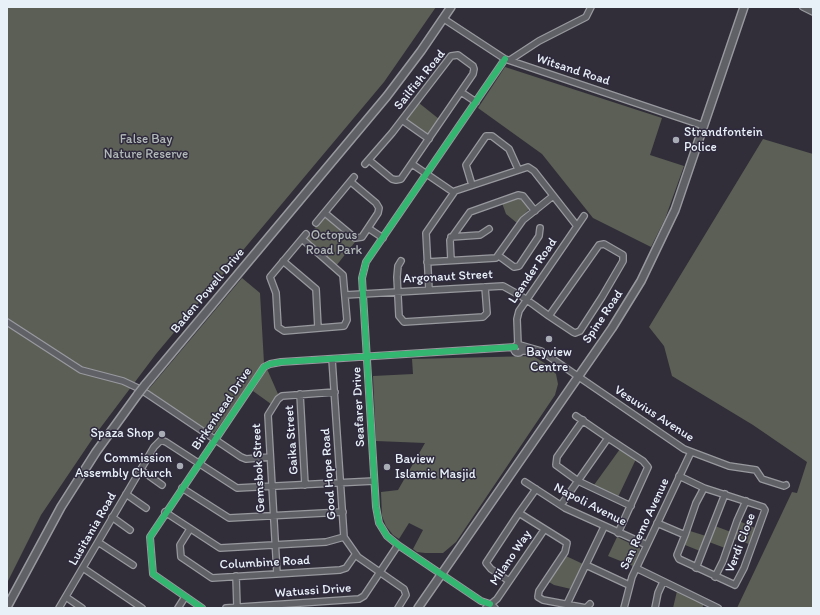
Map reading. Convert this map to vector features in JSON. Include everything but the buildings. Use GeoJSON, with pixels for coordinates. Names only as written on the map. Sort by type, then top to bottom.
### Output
{"type":"FeatureCollection","features":[{"type":"Feature","properties":{"kind":"main road","name":"Baden Powell Drive"},"geometry":{"type":"LineString","coordinates":[[7,607],[41,540],[70,492],[102,443],[138,394],[382,103],[452,7]]}},
{"type":"Feature","properties":{"kind":"main road","name":"Spine Road"},"geometry":{"type":"LineString","coordinates":[[418,608],[622,313],[649,265],[675,210],[744,7]]}},
{"type":"Feature","properties":{"kind":"street"},"geometry":{"type":"LineString","coordinates":[[507,59],[586,17],[591,7]]}},
{"type":"Feature","properties":{"kind":"street"},"geometry":{"type":"LineString","coordinates":[[803,7],[813,12]]}},
{"type":"Feature","properties":{"kind":"street","name":"Witsand Road"},"geometry":{"type":"LineString","coordinates":[[444,19],[507,59],[704,126]]}},
{"type":"Feature","properties":{"kind":"street","name":"Sailfish Road"},"geometry":{"type":"LineString","coordinates":[[454,54],[472,64],[474,69],[461,92],[403,178],[396,180],[367,162],[454,54]]}},
{"type":"Feature","properties":{"kind":"street","name":"Seafarer Drive"},"geometry":{"type":"LineString","coordinates":[[492,607],[398,545],[387,536],[379,523],[376,510],[362,294],[363,270],[383,238],[507,59]]}},
{"type":"Feature","properties":{"kind":"street"},"geometry":{"type":"LineString","coordinates":[[461,92],[476,102]]}},
{"type":"Feature","properties":{"kind":"street"},"geometry":{"type":"LineString","coordinates":[[402,120],[428,140]]}},
{"type":"Feature","properties":{"kind":"street"},"geometry":{"type":"LineString","coordinates":[[472,185],[466,165],[486,136],[492,136],[509,149],[518,169]]}},
{"type":"Feature","properties":{"kind":"street"},"geometry":{"type":"LineString","coordinates":[[412,164],[453,192]]}},
{"type":"Feature","properties":{"kind":"street"},"geometry":{"type":"LineString","coordinates":[[429,290],[426,233],[453,192],[526,167],[532,169],[577,226]]}},
{"type":"Feature","properties":{"kind":"street"},"geometry":{"type":"LineString","coordinates":[[316,222],[352,179],[378,205],[378,213],[362,237],[356,238],[325,213]]}},
{"type":"Feature","properties":{"kind":"street"},"geometry":{"type":"LineString","coordinates":[[451,260],[450,243],[452,237],[470,212],[518,195],[523,196],[534,211]]}},
{"type":"Feature","properties":{"kind":"street"},"geometry":{"type":"LineString","coordinates":[[427,262],[495,259],[499,256],[523,220],[553,196]]}},
{"type":"Feature","properties":{"kind":"street","name":"Leander Road"},"geometry":{"type":"LineString","coordinates":[[518,348],[517,315],[584,216]]}},
{"type":"Feature","properties":{"kind":"street"},"geometry":{"type":"LineString","coordinates":[[368,228],[383,238]]}},
{"type":"Feature","properties":{"kind":"street"},"geometry":{"type":"LineString","coordinates":[[499,256],[514,267],[519,266],[539,236],[540,228]]}},
{"type":"Feature","properties":{"kind":"street"},"geometry":{"type":"LineString","coordinates":[[452,237],[480,235],[488,229]]}},
{"type":"Feature","properties":{"kind":"street"},"geometry":{"type":"LineString","coordinates":[[304,237],[343,275],[347,320],[345,325],[284,331],[278,327],[276,293],[270,279],[283,261],[304,237]]}},
{"type":"Feature","properties":{"kind":"street","name":"Argonaut Street"},"geometry":{"type":"LineString","coordinates":[[345,295],[503,286],[573,332],[580,331],[614,277],[623,261],[623,256],[604,244],[599,245],[549,316]]}},
{"type":"Feature","properties":{"kind":"street"},"geometry":{"type":"LineString","coordinates":[[283,261],[316,290],[318,328]]}},
{"type":"Feature","properties":{"kind":"street"},"geometry":{"type":"LineString","coordinates":[[401,261],[397,271],[399,316],[405,322],[483,317],[487,313],[485,287]]}},
{"type":"Feature","properties":{"kind":"street"},"geometry":{"type":"LineString","coordinates":[[7,322],[81,370],[135,386],[244,458],[270,458]]}},
{"type":"Feature","properties":{"kind":"street","name":"Birkenhead Drive"},"geometry":{"type":"LineString","coordinates":[[198,464],[261,371],[267,365],[281,362],[518,348],[535,349],[548,356],[577,377]]}},
{"type":"Feature","properties":{"kind":"street","name":"Good Hope Road"},"geometry":{"type":"LineString","coordinates":[[332,359],[344,537],[355,555],[405,591],[405,598],[398,608]]}},
{"type":"Feature","properties":{"kind":"street","name":"Vesuvius Avenue"},"geometry":{"type":"LineString","coordinates":[[577,377],[669,440],[691,452],[729,466],[756,470],[762,479],[784,486],[786,485]]}},
{"type":"Feature","properties":{"kind":"street","name":"Gemsbok Street"},"geometry":{"type":"LineString","coordinates":[[277,574],[267,418],[269,412],[280,397],[335,392]]}},
{"type":"Feature","properties":{"kind":"street","name":"Gaika Street"},"geometry":{"type":"LineString","coordinates":[[300,394],[305,485]]}},
{"type":"Feature","properties":{"kind":"street"},"geometry":{"type":"LineString","coordinates":[[576,416],[648,465],[649,469],[618,533]]}},
{"type":"Feature","properties":{"kind":"street"},"geometry":{"type":"LineString","coordinates":[[583,420],[555,461],[558,468],[578,480],[631,506]]}},
{"type":"Feature","properties":{"kind":"street"},"geometry":{"type":"LineString","coordinates":[[561,505],[608,438]]}},
{"type":"Feature","properties":{"kind":"street","name":"Lusitania Road"},"geometry":{"type":"LineString","coordinates":[[59,608],[156,444],[161,440],[164,441],[198,464]]}},
{"type":"Feature","properties":{"kind":"street","name":"San Remo Avenue"},"geometry":{"type":"LineString","coordinates":[[624,608],[629,585],[636,568],[691,452]]}},
{"type":"Feature","properties":{"kind":"street"},"geometry":{"type":"LineString","coordinates":[[202,608],[157,578],[151,571],[150,537],[165,512],[198,464],[234,488],[374,481]]}},
{"type":"Feature","properties":{"kind":"street"},"geometry":{"type":"LineString","coordinates":[[141,470],[162,485]]}},
{"type":"Feature","properties":{"kind":"street","name":"Verdi Close"},"geometry":{"type":"LineString","coordinates":[[679,476],[704,488],[763,507],[765,510],[741,576],[734,585],[696,568],[680,560],[678,557],[696,503],[704,488]]}},
{"type":"Feature","properties":{"kind":"street","name":"Napoli Avenue"},"geometry":{"type":"LineString","coordinates":[[525,482],[561,505],[604,527],[646,545]]}},
{"type":"Feature","properties":{"kind":"street"},"geometry":{"type":"LineString","coordinates":[[182,488],[226,518],[343,512]]}},
{"type":"Feature","properties":{"kind":"street"},"geometry":{"type":"LineString","coordinates":[[509,581],[491,569],[486,563],[536,488]]}},
{"type":"Feature","properties":{"kind":"street"},"geometry":{"type":"LineString","coordinates":[[126,494],[146,508]]}},
{"type":"Feature","properties":{"kind":"street"},"geometry":{"type":"LineString","coordinates":[[696,568],[725,494]]}},
{"type":"Feature","properties":{"kind":"street"},"geometry":{"type":"LineString","coordinates":[[715,577],[723,561],[736,520],[746,501]]}},
{"type":"Feature","properties":{"kind":"street"},"geometry":{"type":"LineString","coordinates":[[165,512],[220,548],[326,542],[344,537]]}},
{"type":"Feature","properties":{"kind":"street"},"geometry":{"type":"LineString","coordinates":[[519,514],[563,540],[567,545],[562,556],[539,591],[538,596],[540,599],[586,608],[590,604]]}},
{"type":"Feature","properties":{"kind":"street"},"geometry":{"type":"LineString","coordinates":[[112,517],[130,530]]}},
{"type":"Feature","properties":{"kind":"street"},"geometry":{"type":"LineString","coordinates":[[657,523],[685,536]]}},
{"type":"Feature","properties":{"kind":"street"},"geometry":{"type":"LineString","coordinates":[[567,604],[604,527]]}},
{"type":"Feature","properties":{"kind":"street","name":"Columbine Road"},"geometry":{"type":"LineString","coordinates":[[190,529],[180,545],[180,554],[183,559],[210,577],[343,570],[355,555]]}},
{"type":"Feature","properties":{"kind":"street","name":"Milano Way"},"geometry":{"type":"LineString","coordinates":[[492,607],[544,530]]}},
{"type":"Feature","properties":{"kind":"street"},"geometry":{"type":"LineString","coordinates":[[98,542],[132,565]]}},
{"type":"Feature","properties":{"kind":"street","name":"Watussi Drive"},"geometry":{"type":"LineString","coordinates":[[226,608],[318,605],[359,599],[364,596],[398,545]]}},
{"type":"Feature","properties":{"kind":"street"},"geometry":{"type":"LineString","coordinates":[[586,565],[629,585]]}},
{"type":"Feature","properties":{"kind":"street"},"geometry":{"type":"LineString","coordinates":[[83,568],[142,608]]}},
{"type":"Feature","properties":{"kind":"street"},"geometry":{"type":"LineString","coordinates":[[636,568],[718,608]]}},
{"type":"Feature","properties":{"kind":"street"},"geometry":{"type":"LineString","coordinates":[[236,576],[237,607]]}},
{"type":"Feature","properties":{"kind":"street"},"geometry":{"type":"LineString","coordinates":[[655,608],[658,593],[664,582]]}},
{"type":"Feature","properties":{"kind":"street"},"geometry":{"type":"LineString","coordinates":[[66,597],[82,608]]}},
{"type":"Feature","properties":{"kind":"street"},"geometry":{"type":"LineString","coordinates":[[178,608],[185,597]]}},
{"type":"Feature","properties":{"kind":"green space","name":"False Bay Nature Reserve"},"geometry":{"type":"Polygon","coordinates":[[[7,7],[436,7],[384,82],[156,354],[95,435],[41,515],[7,583],[7,7]]]}},
{"type":"Feature","properties":{"kind":"green space"},"geometry":{"type":"Polygon","coordinates":[[[505,67],[662,118],[650,155],[684,166],[665,219],[651,247],[593,218],[542,154],[478,108],[505,67]]]}},
{"type":"Feature","properties":{"kind":"green space"},"geometry":{"type":"Polygon","coordinates":[[[419,103],[439,119],[428,134],[425,134],[408,121],[407,118],[419,103]]]}},
{"type":"Feature","properties":{"kind":"green space"},"geometry":{"type":"Polygon","coordinates":[[[763,139],[813,154],[813,608],[737,608],[792,492],[797,493],[807,462],[753,425],[672,376],[664,346],[649,327],[763,139]]]}},
{"type":"Feature","properties":{"kind":"green space"},"geometry":{"type":"Polygon","coordinates":[[[520,198],[529,209],[517,223],[506,214],[502,203],[520,198]]]}},
{"type":"Feature","properties":{"kind":"green space","name":"Octopus Road Park"},"geometry":{"type":"Polygon","coordinates":[[[325,217],[355,242],[336,266],[306,239],[325,217]]]}},
{"type":"Feature","properties":{"kind":"green space"},"geometry":{"type":"Polygon","coordinates":[[[242,278],[260,293],[264,363],[215,432],[211,434],[148,390],[242,278]]]}},
{"type":"Feature","properties":{"kind":"green space"},"geometry":{"type":"Polygon","coordinates":[[[533,356],[546,364],[556,374],[558,384],[555,395],[456,542],[443,553],[417,552],[413,549],[423,530],[409,523],[399,539],[393,535],[386,526],[382,516],[381,492],[398,490],[425,443],[376,441],[373,376],[413,374],[412,359],[533,356]]]}},
{"type":"Feature","properties":{"kind":"green space"},"geometry":{"type":"Polygon","coordinates":[[[267,369],[278,394],[271,404],[253,391],[267,369]]]}},
{"type":"Feature","properties":{"kind":"green space"},"geometry":{"type":"Polygon","coordinates":[[[620,449],[636,459],[618,497],[594,485],[620,449]]]}},
{"type":"Feature","properties":{"kind":"green space"},"geometry":{"type":"Polygon","coordinates":[[[739,521],[755,528],[749,544],[734,539],[739,521]]]}},
{"type":"Feature","properties":{"kind":"green space"},"geometry":{"type":"Polygon","coordinates":[[[715,526],[731,532],[725,548],[709,542],[715,526]]]}},
{"type":"Feature","properties":{"kind":"green space"},"geometry":{"type":"Polygon","coordinates":[[[690,531],[706,536],[700,551],[685,545],[690,531]]]}},
{"type":"Feature","properties":{"kind":"green space"},"geometry":{"type":"Polygon","coordinates":[[[617,537],[640,548],[640,552],[633,566],[608,556],[617,537]]]}},
{"type":"Feature","properties":{"kind":"green space"},"geometry":{"type":"Polygon","coordinates":[[[566,556],[583,564],[571,589],[554,585],[549,582],[566,556]]]}},
{"type":"Feature","properties":{"kind":"green space"},"geometry":{"type":"Polygon","coordinates":[[[677,591],[704,604],[702,608],[673,608],[677,591]]]}},
{"type":"Feature","properties":{"kind":"cycle path"},"geometry":{"type":"LineString","coordinates":[[490,604],[481,601],[398,545],[387,536],[379,523],[376,507],[362,278],[366,262],[505,59]]}},
{"type":"Feature","properties":{"kind":"cycle path"},"geometry":{"type":"LineString","coordinates":[[202,608],[153,574],[150,537],[264,367],[281,362],[515,347]]}},
{"type":"Feature","properties":{"kind":"place","name":"Strandfontein Police"},"geometry":{"type":"Point","coordinates":[676,140]}},
{"type":"Feature","properties":{"kind":"place","name":"Bayview Centre"},"geometry":{"type":"Point","coordinates":[549,339]}},
{"type":"Feature","properties":{"kind":"place","name":"Spaza Shop"},"geometry":{"type":"Point","coordinates":[162,434]}},
{"type":"Feature","properties":{"kind":"place","name":"Commission Assembly Church"},"geometry":{"type":"Point","coordinates":[180,466]}},
{"type":"Feature","properties":{"kind":"place","name":"Baview Islamic Masjid"},"geometry":{"type":"Point","coordinates":[387,467]}}]}
